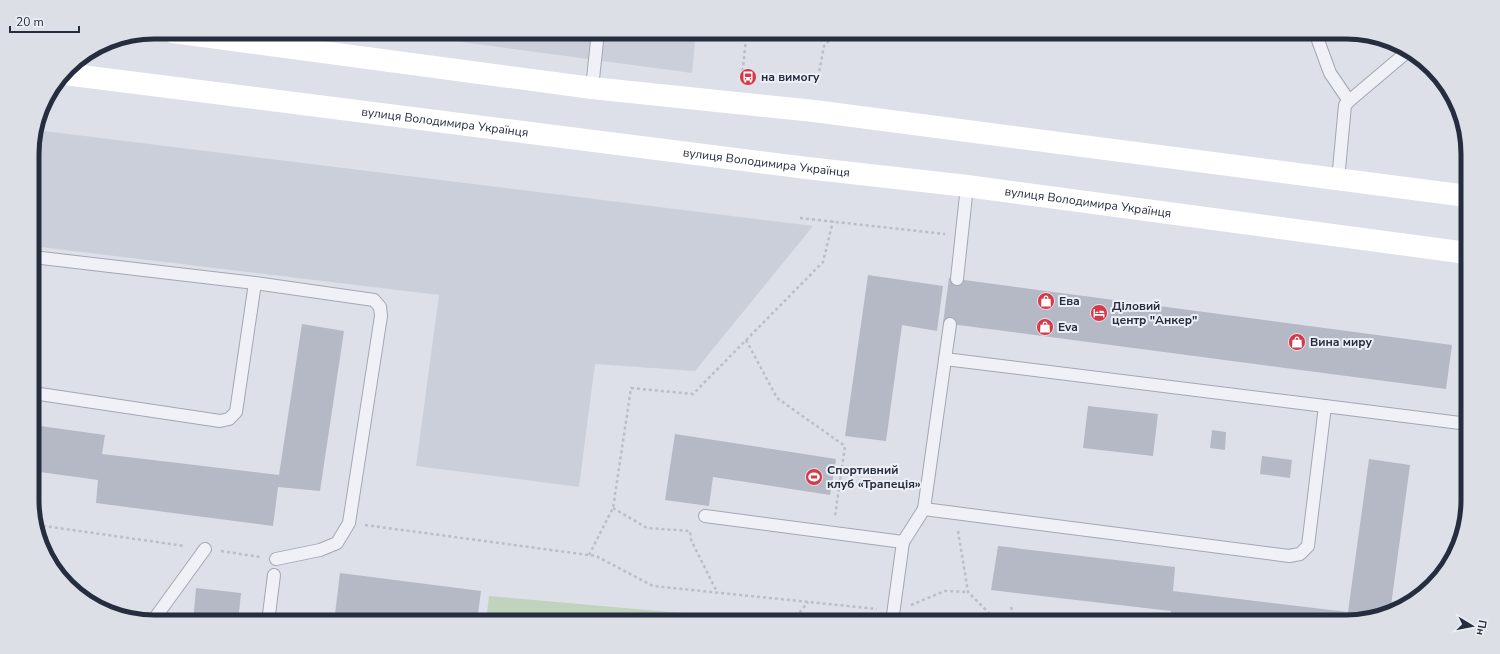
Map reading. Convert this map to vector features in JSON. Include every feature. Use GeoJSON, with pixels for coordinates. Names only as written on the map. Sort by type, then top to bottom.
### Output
{"type":"FeatureCollection","features":[{"type":"Feature","properties":{"kind":"street"},"geometry":{"type":"LineString","coordinates":[[275,39],[290,40],[592,88],[814,112],[1461,195]]}},
{"type":"Feature","properties":{"kind":"street","name":"вулиця Володимира Українця"},"geometry":{"type":"LineString","coordinates":[[71,75],[807,168],[967,186],[1461,252]]}},
{"type":"Feature","properties":{"kind":"lane"},"geometry":{"type":"LineString","coordinates":[[592,88],[597,39]]}},
{"type":"Feature","properties":{"kind":"lane"},"geometry":{"type":"LineString","coordinates":[[1318,39],[1330,73],[1349,101]]}},
{"type":"Feature","properties":{"kind":"lane"},"geometry":{"type":"LineString","coordinates":[[1338,180],[1345,105],[1404,55]]}},
{"type":"Feature","properties":{"kind":"lane"},"geometry":{"type":"LineString","coordinates":[[957,279],[967,186]]}},
{"type":"Feature","properties":{"kind":"lane"},"geometry":{"type":"LineString","coordinates":[[39,258],[374,300],[380,307],[381,316],[349,523],[337,542],[320,550],[276,559]]}},
{"type":"Feature","properties":{"kind":"lane"},"geometry":{"type":"LineString","coordinates":[[39,394],[220,421],[229,419],[236,412],[256,284]]}},
{"type":"Feature","properties":{"kind":"lane"},"geometry":{"type":"LineString","coordinates":[[893,615],[903,542],[924,509],[950,324]]}},
{"type":"Feature","properties":{"kind":"lane"},"geometry":{"type":"LineString","coordinates":[[945,359],[1461,423]]}},
{"type":"Feature","properties":{"kind":"lane"},"geometry":{"type":"LineString","coordinates":[[924,509],[1289,556],[1300,554],[1308,546],[1326,406]]}},
{"type":"Feature","properties":{"kind":"lane"},"geometry":{"type":"LineString","coordinates":[[705,516],[903,542]]}},
{"type":"Feature","properties":{"kind":"lane"},"geometry":{"type":"LineString","coordinates":[[157,615],[205,549]]}},
{"type":"Feature","properties":{"kind":"lane"},"geometry":{"type":"LineString","coordinates":[[269,615],[274,575]]}},
{"type":"Feature","properties":{"kind":"path"},"geometry":{"type":"LineString","coordinates":[[742,77],[746,39]]}},
{"type":"Feature","properties":{"kind":"path"},"geometry":{"type":"LineString","coordinates":[[817,83],[824,46],[830,39]]}},
{"type":"Feature","properties":{"kind":"path"},"geometry":{"type":"LineString","coordinates":[[800,218],[944,234],[963,230]]}},
{"type":"Feature","properties":{"kind":"path"},"geometry":{"type":"LineString","coordinates":[[589,555],[613,508],[631,388],[693,394],[823,262],[834,222]]}},
{"type":"Feature","properties":{"kind":"path"},"geometry":{"type":"LineString","coordinates":[[746,340],[777,398],[845,446],[833,533]]}},
{"type":"Feature","properties":{"kind":"path"},"geometry":{"type":"LineString","coordinates":[[613,508],[646,528],[690,532],[691,540],[717,593]]}},
{"type":"Feature","properties":{"kind":"path"},"geometry":{"type":"LineString","coordinates":[[954,512],[968,592],[991,615]]}},
{"type":"Feature","properties":{"kind":"path"},"geometry":{"type":"LineString","coordinates":[[349,523],[596,556],[653,586],[809,602],[887,615]]}},
{"type":"Feature","properties":{"kind":"path"},"geometry":{"type":"LineString","coordinates":[[42,526],[276,559]]}},
{"type":"Feature","properties":{"kind":"path"},"geometry":{"type":"LineString","coordinates":[[895,615],[944,591],[968,592]]}},
{"type":"Feature","properties":{"kind":"path"},"geometry":{"type":"LineString","coordinates":[[798,615],[809,602]]}},
{"type":"Feature","properties":{"kind":"path"},"geometry":{"type":"LineString","coordinates":[[1011,607],[1014,615]]}},
{"type":"Feature","properties":{"kind":"shaded area"},"geometry":{"type":"Polygon","coordinates":[[[440,39],[695,39],[692,73],[440,39]]]}},
{"type":"Feature","properties":{"kind":"shaded area"},"geometry":{"type":"Polygon","coordinates":[[[42,131],[813,226],[695,371],[595,364],[579,487],[416,466],[439,295],[39,247],[39,147],[42,131]]]}},
{"type":"Feature","properties":{"kind":"green space"},"geometry":{"type":"Polygon","coordinates":[[[489,596],[694,615],[487,615],[489,596]]]}},
{"type":"Feature","properties":{"kind":"building"},"geometry":{"type":"Polygon","coordinates":[[[868,275],[943,286],[937,331],[902,325],[886,441],[845,436],[868,275]]]}},
{"type":"Feature","properties":{"kind":"building"},"geometry":{"type":"Polygon","coordinates":[[[949,278],[1452,345],[1446,389],[943,323],[949,278]]]}},
{"type":"Feature","properties":{"kind":"building"},"geometry":{"type":"Polygon","coordinates":[[[302,324],[344,331],[320,491],[278,487],[273,526],[96,503],[98,480],[39,472],[39,426],[105,435],[102,454],[279,475],[302,324]]]}},
{"type":"Feature","properties":{"kind":"building"},"geometry":{"type":"Polygon","coordinates":[[[1088,406],[1158,414],[1153,456],[1083,448],[1088,406]]]}},
{"type":"Feature","properties":{"kind":"building"},"geometry":{"type":"Polygon","coordinates":[[[1212,430],[1226,432],[1225,450],[1210,448],[1212,430]]]}},
{"type":"Feature","properties":{"kind":"building"},"geometry":{"type":"Polygon","coordinates":[[[675,434],[836,459],[830,495],[713,477],[709,506],[665,500],[675,434]]]}},
{"type":"Feature","properties":{"kind":"building"},"geometry":{"type":"Polygon","coordinates":[[[1262,456],[1292,460],[1290,478],[1260,474],[1262,456]]]}},
{"type":"Feature","properties":{"kind":"building"},"geometry":{"type":"Polygon","coordinates":[[[1369,459],[1410,465],[1391,606],[1383,609],[1353,615],[1170,615],[1171,611],[991,590],[998,546],[1175,567],[1173,591],[1348,612],[1369,459]]]}},
{"type":"Feature","properties":{"kind":"building"},"geometry":{"type":"Polygon","coordinates":[[[340,573],[481,591],[478,615],[335,615],[340,573]]]}},
{"type":"Feature","properties":{"kind":"building"},"geometry":{"type":"Polygon","coordinates":[[[196,588],[241,593],[239,615],[194,615],[196,588]]]}},
{"type":"Feature","properties":{"kind":"place","name":"на вимогу"},"geometry":{"type":"Point","coordinates":[748,77]}},
{"type":"Feature","properties":{"kind":"place","name":"Ева"},"geometry":{"type":"Point","coordinates":[1046,301]}},
{"type":"Feature","properties":{"kind":"place","name":"Діловий центр \"Анкер\""},"geometry":{"type":"Point","coordinates":[1099,313]}},
{"type":"Feature","properties":{"kind":"place","name":"Eva"},"geometry":{"type":"Point","coordinates":[1045,327]}},
{"type":"Feature","properties":{"kind":"place","name":"Вина миру"},"geometry":{"type":"Point","coordinates":[1297,342]}},
{"type":"Feature","properties":{"kind":"place","name":"Спортивний клуб «Трапеція»"},"geometry":{"type":"Point","coordinates":[814,477]}}]}
